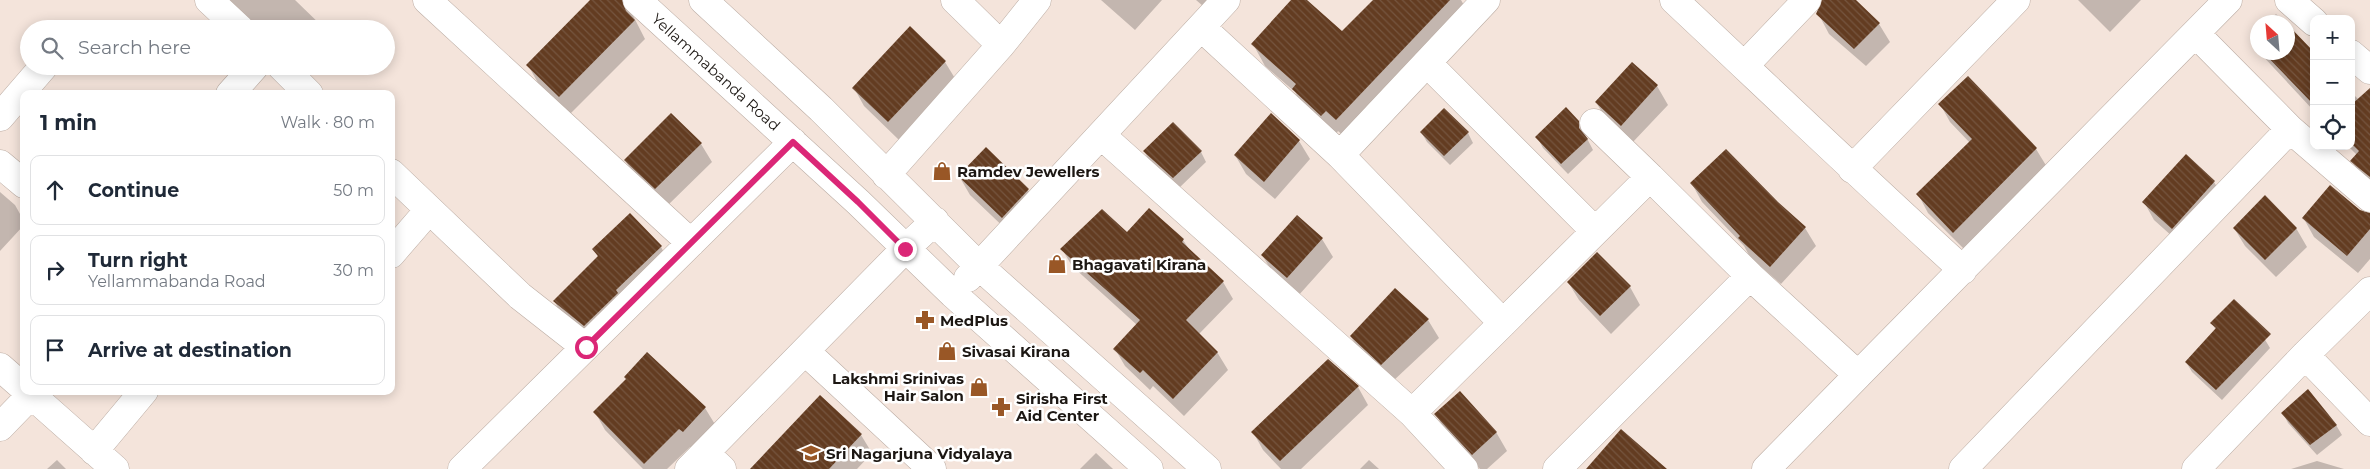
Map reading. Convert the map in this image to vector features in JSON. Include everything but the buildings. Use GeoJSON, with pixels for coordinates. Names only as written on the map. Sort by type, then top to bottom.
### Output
{"type":"FeatureCollection","features":[{"type":"Feature","properties":{"kind":"street"},"geometry":{"type":"LineString","coordinates":[[208,0],[230,20]]}},
{"type":"Feature","properties":{"kind":"street"},"geometry":{"type":"LineString","coordinates":[[427,0],[691,243]]}},
{"type":"Feature","properties":{"kind":"street","name":"Yellammabanda Road"},"geometry":{"type":"LineString","coordinates":[[636,0],[858,202],[953,294],[1150,469]]}},
{"type":"Feature","properties":{"kind":"street"},"geometry":{"type":"LineString","coordinates":[[702,0],[821,109],[979,266],[1207,469]]}},
{"type":"Feature","properties":{"kind":"street"},"geometry":{"type":"LineString","coordinates":[[955,0],[1001,45]]}},
{"type":"Feature","properties":{"kind":"street"},"geometry":{"type":"LineString","coordinates":[[886,175],[1001,45],[1037,0]]}},
{"type":"Feature","properties":{"kind":"street"},"geometry":{"type":"LineString","coordinates":[[953,294],[1102,136],[1226,0]]}},
{"type":"Feature","properties":{"kind":"street"},"geometry":{"type":"LineString","coordinates":[[1340,155],[1486,0]]}},
{"type":"Feature","properties":{"kind":"street"},"geometry":{"type":"LineString","coordinates":[[1745,65],[1807,0]]}},
{"type":"Feature","properties":{"kind":"street"},"geometry":{"type":"LineString","coordinates":[[1852,169],[2016,0]]}},
{"type":"Feature","properties":{"kind":"street"},"geometry":{"type":"LineString","coordinates":[[1766,469],[2228,0]]}},
{"type":"Feature","properties":{"kind":"street"},"geometry":{"type":"LineString","coordinates":[[2289,0],[2310,18]]}},
{"type":"Feature","properties":{"kind":"street"},"geometry":{"type":"LineString","coordinates":[[1678,1],[1852,169],[1963,270]]}},
{"type":"Feature","properties":{"kind":"street"},"geometry":{"type":"LineString","coordinates":[[1201,26],[1340,155],[1503,323]]}},
{"type":"Feature","properties":{"kind":"street"},"geometry":{"type":"LineString","coordinates":[[2196,34],[2290,130],[2370,198]]}},
{"type":"Feature","properties":{"kind":"street"},"geometry":{"type":"LineString","coordinates":[[2355,57],[2370,70]]}},
{"type":"Feature","properties":{"kind":"street"},"geometry":{"type":"LineString","coordinates":[[1427,63],[1595,231]]}},
{"type":"Feature","properties":{"kind":"street"},"geometry":{"type":"LineString","coordinates":[[23,90],[36,75]]}},
{"type":"Feature","properties":{"kind":"street"},"geometry":{"type":"LineString","coordinates":[[234,90],[247,75]]}},
{"type":"Feature","properties":{"kind":"street"},"geometry":{"type":"LineString","coordinates":[[290,75],[305,90]]}},
{"type":"Feature","properties":{"kind":"street"},"geometry":{"type":"LineString","coordinates":[[0,117],[20,94]]}},
{"type":"Feature","properties":{"kind":"street"},"geometry":{"type":"LineString","coordinates":[[1594,123],[1750,276],[1858,375]]}},
{"type":"Feature","properties":{"kind":"street"},"geometry":{"type":"LineString","coordinates":[[1963,469],[2290,130]]}},
{"type":"Feature","properties":{"kind":"street"},"geometry":{"type":"LineString","coordinates":[[1102,136],[1412,413],[1464,469]]}},
{"type":"Feature","properties":{"kind":"street"},"geometry":{"type":"LineString","coordinates":[[462,469],[793,142]]}},
{"type":"Feature","properties":{"kind":"street"},"geometry":{"type":"LineString","coordinates":[[0,164],[20,181]]}},
{"type":"Feature","properties":{"kind":"street"},"geometry":{"type":"LineString","coordinates":[[395,177],[520,296],[586,347]]}},
{"type":"Feature","properties":{"kind":"street"},"geometry":{"type":"LineString","coordinates":[[1412,413],[1650,177]]}},
{"type":"Feature","properties":{"kind":"street"},"geometry":{"type":"LineString","coordinates":[[395,249],[429,210]]}},
{"type":"Feature","properties":{"kind":"street"},"geometry":{"type":"LineString","coordinates":[[705,464],[806,352],[905,249],[935,221]]}},
{"type":"Feature","properties":{"kind":"street"},"geometry":{"type":"LineString","coordinates":[[1557,469],[1750,276]]}},
{"type":"Feature","properties":{"kind":"street"},"geometry":{"type":"LineString","coordinates":[[2196,469],[2305,355],[2370,291]]}},
{"type":"Feature","properties":{"kind":"street"},"geometry":{"type":"LineString","coordinates":[[806,352],[932,469]]}},
{"type":"Feature","properties":{"kind":"street"},"geometry":{"type":"LineString","coordinates":[[2305,355],[2370,422]]}},
{"type":"Feature","properties":{"kind":"street"},"geometry":{"type":"LineString","coordinates":[[0,367],[20,385]]}},
{"type":"Feature","properties":{"kind":"street"},"geometry":{"type":"LineString","coordinates":[[0,427],[24,395]]}},
{"type":"Feature","properties":{"kind":"street"},"geometry":{"type":"LineString","coordinates":[[31,395],[115,469]]}},
{"type":"Feature","properties":{"kind":"street"},"geometry":{"type":"LineString","coordinates":[[94,451],[141,395]]}},
{"type":"Feature","properties":{"kind":"place","name":"Ramdev Jewellers"},"geometry":{"type":"Point","coordinates":[942,171]}},
{"type":"Feature","properties":{"kind":"place","name":"Bhagavati Kirana"},"geometry":{"type":"Point","coordinates":[1057,264]}},
{"type":"Feature","properties":{"kind":"place","name":"MedPlus"},"geometry":{"type":"Point","coordinates":[925,320]}},
{"type":"Feature","properties":{"kind":"place","name":"Sivasai Kirana"},"geometry":{"type":"Point","coordinates":[947,351]}},
{"type":"Feature","properties":{"kind":"place","name":"Lakshmi Srinivas Hair Salon"},"geometry":{"type":"Point","coordinates":[979,387]}},
{"type":"Feature","properties":{"kind":"place","name":"Sirisha First Aid Center"},"geometry":{"type":"Point","coordinates":[1001,407]}},
{"type":"Feature","properties":{"kind":"place","name":"Sri Nagarjuna Vidyalaya"},"geometry":{"type":"Point","coordinates":[811,453]}},
{"type":"Feature","properties":{"kind":"route"},"geometry":{"type":"LineString","coordinates":[[586,347],[793,142],[858,202],[905,249]]}}]}
